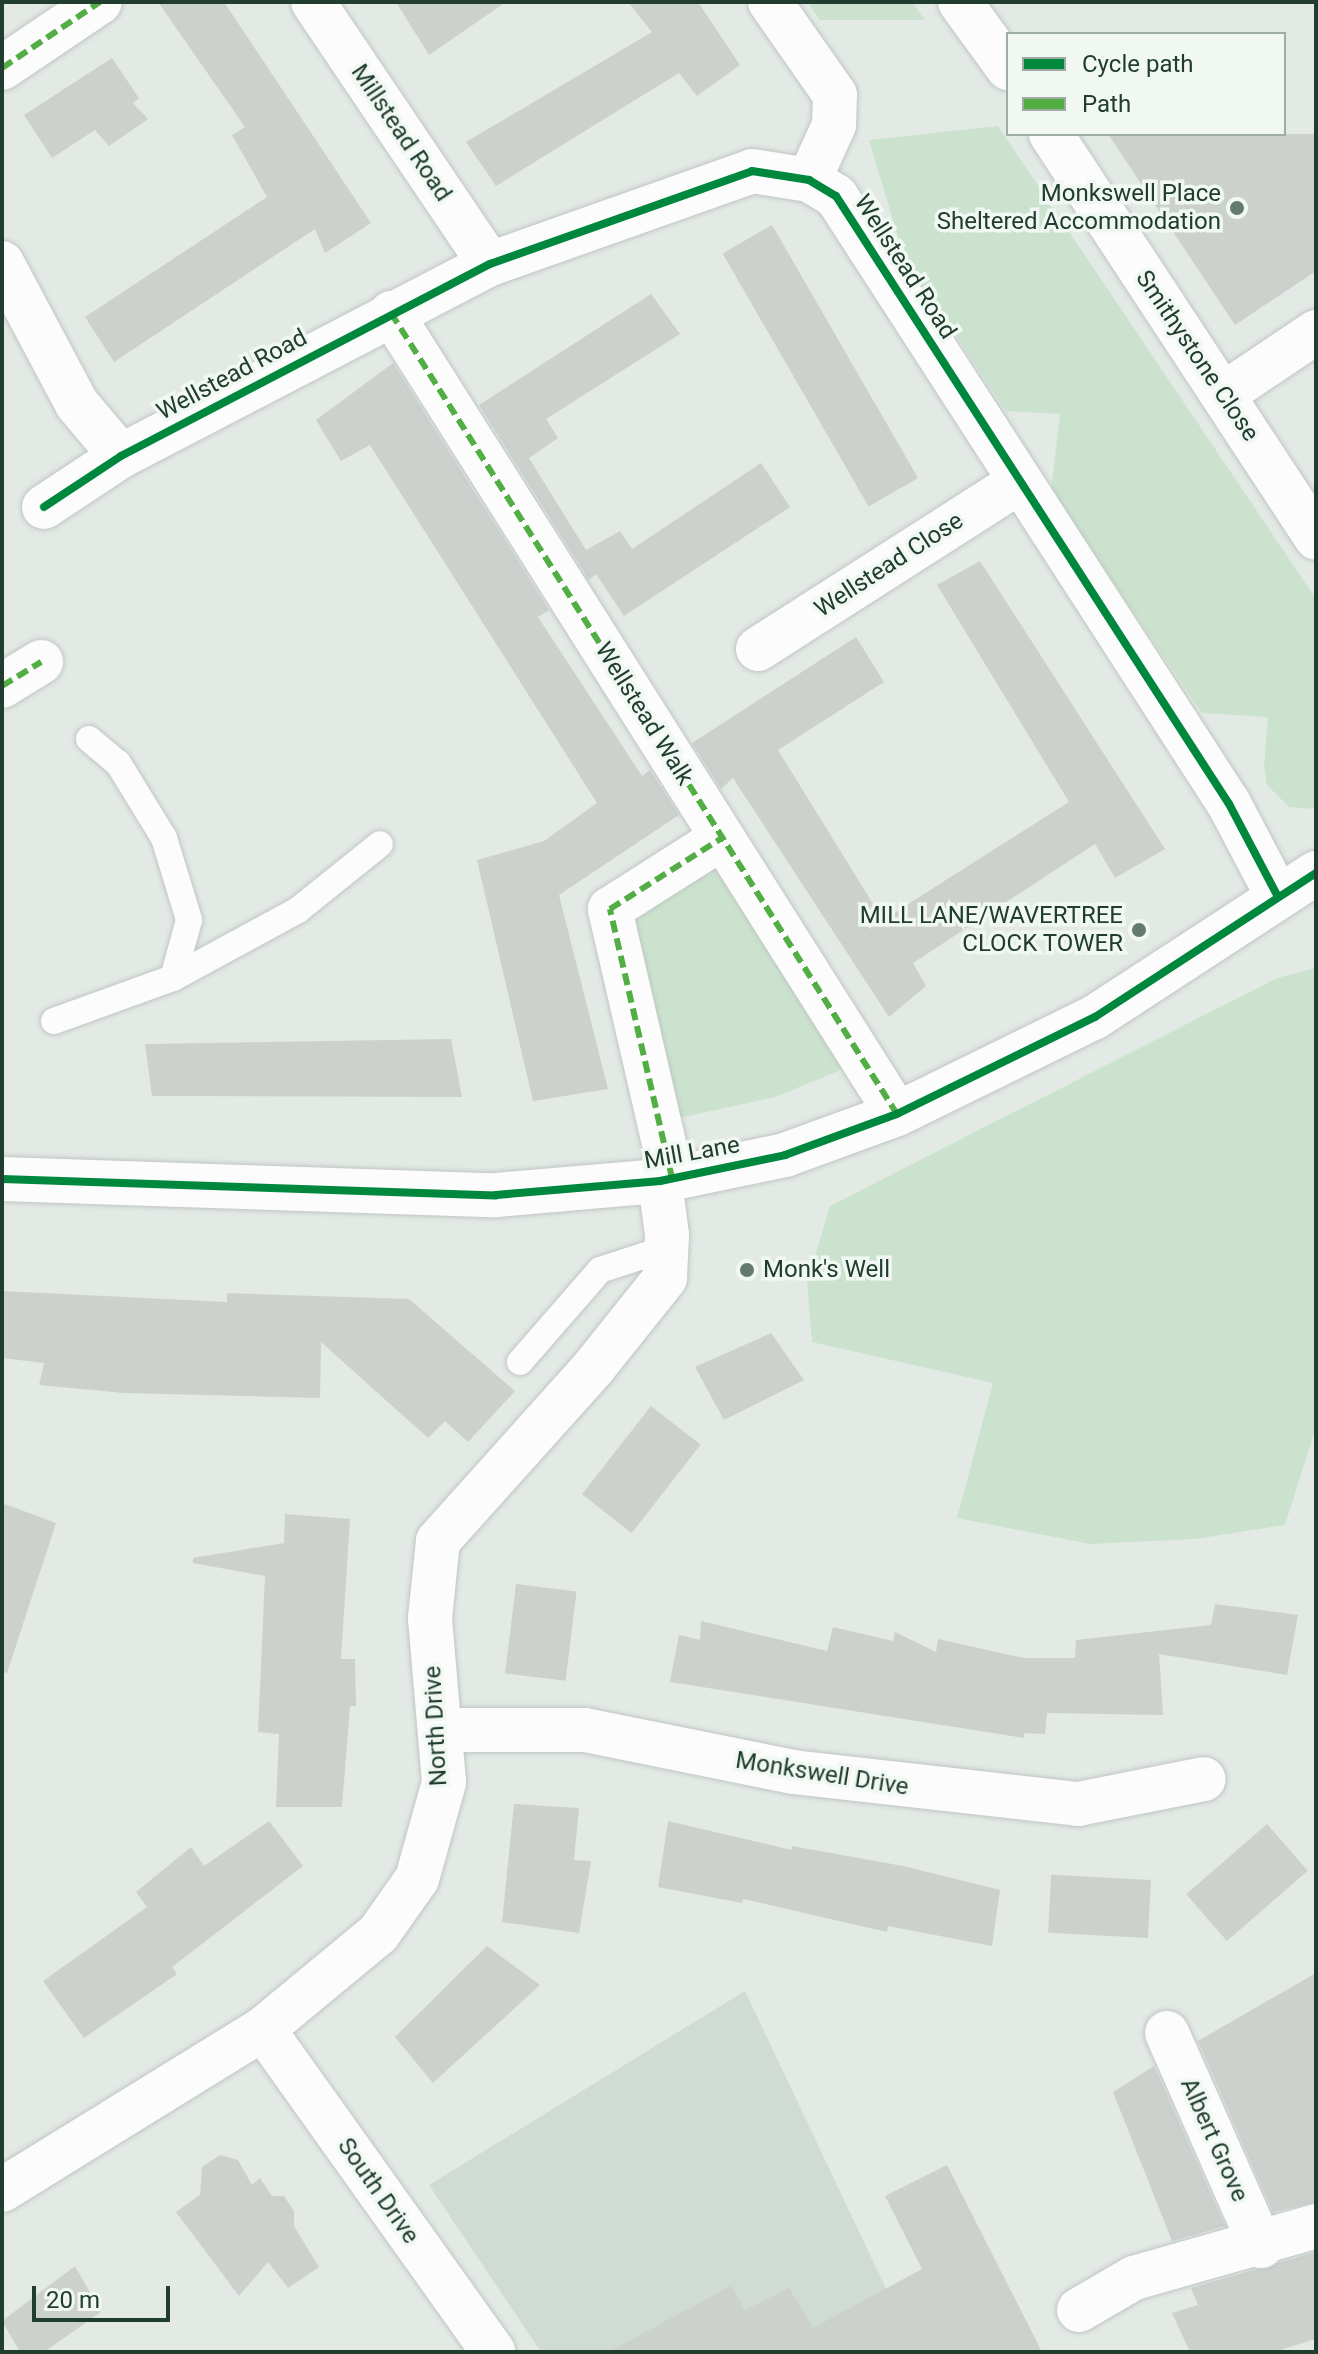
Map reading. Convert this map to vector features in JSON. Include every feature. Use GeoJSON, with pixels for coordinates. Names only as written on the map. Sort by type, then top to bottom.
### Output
{"type":"FeatureCollection","features":[{"type":"Feature","properties":{"kind":"street"},"geometry":{"type":"LineString","coordinates":[[2,68],[100,2]]}},
{"type":"Feature","properties":{"kind":"street","name":"Millstead Road"},"geometry":{"type":"LineString","coordinates":[[313,2],[490,264]]}},
{"type":"Feature","properties":{"kind":"street"},"geometry":{"type":"LineString","coordinates":[[770,2],[835,95],[834,125],[809,180]]}},
{"type":"Feature","properties":{"kind":"street"},"geometry":{"type":"LineString","coordinates":[[960,2],[1006,65]]}},
{"type":"Feature","properties":{"kind":"street","name":"Smithystone Close"},"geometry":{"type":"LineString","coordinates":[[1052,136],[1225,393],[1316,538]]}},
{"type":"Feature","properties":{"kind":"street","name":"Wellstead Road"},"geometry":{"type":"LineString","coordinates":[[44,507],[121,456],[490,264],[752,171],[809,180],[836,196],[1229,804],[1278,897]]}},
{"type":"Feature","properties":{"kind":"street"},"geometry":{"type":"LineString","coordinates":[[2,263],[77,404],[121,456]]}},
{"type":"Feature","properties":{"kind":"street","name":"Wellstead Walk"},"geometry":{"type":"LineString","coordinates":[[391,313],[897,1114]]}},
{"type":"Feature","properties":{"kind":"street"},"geometry":{"type":"LineString","coordinates":[[1225,393],[1316,332]]}},
{"type":"Feature","properties":{"kind":"street","name":"Wellstead Close"},"geometry":{"type":"LineString","coordinates":[[758,649],[1019,482]]}},
{"type":"Feature","properties":{"kind":"street"},"geometry":{"type":"LineString","coordinates":[[2,686],[41,662]]}},
{"type":"Feature","properties":{"kind":"street","name":"North Drive"},"geometry":{"type":"LineString","coordinates":[[2,2190],[263,2029],[378,1934],[417,1879],[444,1782],[430,1618],[438,1541],[594,1367],[665,1278],[666,1180],[610,909],[722,838]]}},
{"type":"Feature","properties":{"kind":"street","name":"Mill Lane"},"geometry":{"type":"LineString","coordinates":[[2,1179],[470,1195],[666,1180],[785,1155],[897,1114],[1095,1017],[1316,873]]}},
{"type":"Feature","properties":{"kind":"street","name":"Monkswell Drive"},"geometry":{"type":"LineString","coordinates":[[440,1730],[585,1730],[793,1772],[1078,1804],[1204,1779]]}},
{"type":"Feature","properties":{"kind":"street","name":"South Drive"},"geometry":{"type":"LineString","coordinates":[[263,2029],[493,2352]]}},
{"type":"Feature","properties":{"kind":"street","name":"Albert Grove"},"geometry":{"type":"LineString","coordinates":[[1167,2033],[1261,2246]]}},
{"type":"Feature","properties":{"kind":"street"},"geometry":{"type":"LineString","coordinates":[[1079,2310],[1134,2278],[1261,2246],[1316,2226]]}},
{"type":"Feature","properties":{"kind":"lane"},"geometry":{"type":"LineString","coordinates":[[89,739],[118,763],[164,838],[189,920],[173,978]]}},
{"type":"Feature","properties":{"kind":"lane"},"geometry":{"type":"LineString","coordinates":[[54,1021],[173,978],[298,910],[380,844]]}},
{"type":"Feature","properties":{"kind":"lane"},"geometry":{"type":"LineString","coordinates":[[520,1362],[600,1270],[667,1248]]}},
{"type":"Feature","properties":{"kind":"shaded area"},"geometry":{"type":"Polygon","coordinates":[[[745,1991],[916,2352],[541,2352],[429,2185],[745,1991]]]}},
{"type":"Feature","properties":{"kind":"green space"},"geometry":{"type":"Polygon","coordinates":[[[808,2],[912,2],[925,20],[819,20],[808,2]]]}},
{"type":"Feature","properties":{"kind":"green space"},"geometry":{"type":"Polygon","coordinates":[[[998,126],[1316,599],[1316,809],[1289,807],[1267,785],[1264,767],[1268,717],[1202,713],[1051,491],[1060,414],[1006,411],[904,257],[869,140],[998,126]]]}},
{"type":"Feature","properties":{"kind":"green space"},"geometry":{"type":"Polygon","coordinates":[[[726,861],[853,1065],[775,1097],[679,1118],[635,920],[726,861]]]}},
{"type":"Feature","properties":{"kind":"green space"},"geometry":{"type":"Polygon","coordinates":[[[1316,968],[1316,1427],[1285,1525],[1195,1539],[1090,1544],[957,1518],[993,1383],[812,1342],[807,1283],[830,1206],[1277,978],[1316,968]]]}},
{"type":"Feature","properties":{"kind":"building"},"geometry":{"type":"Polygon","coordinates":[[[158,2],[224,2],[371,223],[325,253],[315,229],[114,362],[85,317],[267,197],[232,135],[245,127],[158,2]]]}},
{"type":"Feature","properties":{"kind":"building"},"geometry":{"type":"Polygon","coordinates":[[[396,2],[506,2],[429,55],[396,2]]]}},
{"type":"Feature","properties":{"kind":"building"},"geometry":{"type":"Polygon","coordinates":[[[628,2],[698,2],[740,65],[697,96],[679,73],[496,186],[466,142],[652,32],[628,2]]]}},
{"type":"Feature","properties":{"kind":"building"},"geometry":{"type":"Polygon","coordinates":[[[112,58],[139,98],[133,103],[148,119],[109,146],[95,130],[52,158],[24,115],[112,58]]]}},
{"type":"Feature","properties":{"kind":"building","name":"Monkswell Place Sheltered Accommodation"},"geometry":{"type":"Polygon","coordinates":[[[1316,134],[1316,271],[1235,325],[1109,136],[1316,134]]]}},
{"type":"Feature","properties":{"kind":"building"},"geometry":{"type":"Polygon","coordinates":[[[772,225],[918,478],[869,506],[723,254],[772,225]]]}},
{"type":"Feature","properties":{"kind":"building"},"geometry":{"type":"Polygon","coordinates":[[[651,294],[680,334],[546,419],[558,438],[529,458],[586,550],[620,531],[632,549],[761,463],[790,507],[624,616],[596,574],[589,580],[479,405],[651,294]]]}},
{"type":"Feature","properties":{"kind":"building"},"geometry":{"type":"Polygon","coordinates":[[[393,363],[549,610],[538,617],[642,776],[650,770],[679,815],[559,895],[608,1089],[533,1101],[477,860],[544,841],[597,803],[370,445],[341,461],[316,420],[393,363]]]}},
{"type":"Feature","properties":{"kind":"building"},"geometry":{"type":"Polygon","coordinates":[[[980,561],[1165,849],[1115,878],[1095,844],[913,963],[926,986],[889,1017],[733,778],[721,789],[692,743],[856,637],[884,682],[778,750],[883,920],[1069,802],[937,585],[980,561]]]}},
{"type":"Feature","properties":{"kind":"building"},"geometry":{"type":"Polygon","coordinates":[[[451,1039],[462,1097],[152,1096],[145,1044],[451,1039]]]}},
{"type":"Feature","properties":{"kind":"building"},"geometry":{"type":"Polygon","coordinates":[[[2,1291],[227,1302],[227,1293],[409,1299],[515,1391],[468,1442],[445,1421],[428,1438],[321,1342],[320,1398],[124,1393],[39,1385],[44,1363],[2,1358],[2,1291]]]}},
{"type":"Feature","properties":{"kind":"building"},"geometry":{"type":"Polygon","coordinates":[[[771,1333],[804,1380],[724,1420],[695,1367],[771,1333]]]}},
{"type":"Feature","properties":{"kind":"building"},"geometry":{"type":"Polygon","coordinates":[[[651,1406],[701,1445],[632,1533],[582,1494],[651,1406]]]}},
{"type":"Feature","properties":{"kind":"building"},"geometry":{"type":"Polygon","coordinates":[[[2,1503],[56,1523],[7,1673],[2,1672],[2,1503]]]}},
{"type":"Feature","properties":{"kind":"building"},"geometry":{"type":"Polygon","coordinates":[[[285,1514],[350,1519],[341,1659],[355,1659],[356,1706],[350,1706],[342,1807],[276,1807],[279,1734],[258,1732],[265,1576],[193,1563],[193,1558],[284,1543],[285,1514]]]}},
{"type":"Feature","properties":{"kind":"building"},"geometry":{"type":"Polygon","coordinates":[[[516,1584],[577,1591],[566,1681],[505,1673],[516,1584]]]}},
{"type":"Feature","properties":{"kind":"building"},"geometry":{"type":"Polygon","coordinates":[[[1215,1604],[1298,1615],[1287,1675],[1159,1654],[1163,1715],[1047,1713],[1045,1734],[1024,1733],[1024,1738],[670,1682],[679,1635],[700,1640],[701,1621],[827,1651],[833,1627],[893,1641],[895,1632],[936,1652],[938,1639],[1024,1658],[1075,1658],[1076,1640],[1211,1625],[1215,1604]]]}},
{"type":"Feature","properties":{"kind":"building"},"geometry":{"type":"Polygon","coordinates":[[[514,1804],[579,1808],[574,1860],[591,1861],[579,1933],[502,1922],[514,1804]]]}},
{"type":"Feature","properties":{"kind":"building"},"geometry":{"type":"Polygon","coordinates":[[[269,1821],[303,1866],[172,1967],[177,1974],[84,2038],[43,1981],[147,1907],[136,1892],[191,1847],[204,1866],[269,1821]]]}},
{"type":"Feature","properties":{"kind":"building"},"geometry":{"type":"Polygon","coordinates":[[[668,1821],[792,1850],[792,1846],[903,1866],[1000,1890],[992,1946],[888,1926],[887,1932],[743,1899],[742,1903],[658,1887],[668,1821]]]}},
{"type":"Feature","properties":{"kind":"building"},"geometry":{"type":"Polygon","coordinates":[[[1267,1824],[1308,1871],[1227,1941],[1186,1894],[1267,1824]]]}},
{"type":"Feature","properties":{"kind":"building"},"geometry":{"type":"Polygon","coordinates":[[[1051,1875],[1151,1880],[1148,1938],[1048,1933],[1051,1875]]]}},
{"type":"Feature","properties":{"kind":"building"},"geometry":{"type":"Polygon","coordinates":[[[487,1946],[540,1985],[433,2083],[395,2037],[487,1946]]]}},
{"type":"Feature","properties":{"kind":"building"},"geometry":{"type":"Polygon","coordinates":[[[1316,1973],[1316,2202],[1273,2212],[1198,2041],[1316,1973]]]}},
{"type":"Feature","properties":{"kind":"building"},"geometry":{"type":"Polygon","coordinates":[[[1154,2066],[1225,2226],[1172,2241],[1113,2092],[1154,2066]]]}},
{"type":"Feature","properties":{"kind":"building"},"geometry":{"type":"Polygon","coordinates":[[[220,2155],[238,2160],[252,2185],[260,2178],[272,2196],[284,2196],[294,2211],[294,2226],[319,2267],[288,2288],[268,2262],[239,2296],[176,2212],[200,2195],[202,2167],[220,2155]]]}},
{"type":"Feature","properties":{"kind":"building"},"geometry":{"type":"Polygon","coordinates":[[[947,2165],[1042,2352],[608,2352],[731,2286],[745,2310],[789,2288],[813,2328],[922,2269],[885,2196],[947,2165]]]}},
{"type":"Feature","properties":{"kind":"building"},"geometry":{"type":"Polygon","coordinates":[[[1316,2252],[1316,2339],[1273,2352],[1190,2352],[1172,2313],[1198,2305],[1191,2288],[1316,2252]]]}},
{"type":"Feature","properties":{"kind":"building"},"geometry":{"type":"Polygon","coordinates":[[[75,2266],[101,2312],[44,2352],[20,2352],[2,2321],[75,2266]]]}},
{"type":"Feature","properties":{"kind":"marked path"},"geometry":{"type":"LineString","coordinates":[[2,68],[100,2]]}},
{"type":"Feature","properties":{"kind":"marked path"},"geometry":{"type":"LineString","coordinates":[[391,313],[897,1114]]}},
{"type":"Feature","properties":{"kind":"marked path"},"geometry":{"type":"LineString","coordinates":[[2,686],[41,662]]}},
{"type":"Feature","properties":{"kind":"marked path"},"geometry":{"type":"LineString","coordinates":[[672,1178],[610,909],[722,838]]}},
{"type":"Feature","properties":{"kind":"cycle path"},"geometry":{"type":"LineString","coordinates":[[44,507],[121,456],[490,264],[752,171],[809,180],[836,196],[1229,804],[1278,897]]}},
{"type":"Feature","properties":{"kind":"cycle path"},"geometry":{"type":"LineString","coordinates":[[2,1179],[496,1195],[660,1181],[785,1155],[897,1114],[1095,1017],[1316,873]]}},
{"type":"Feature","properties":{"kind":"place","name":"Monkswell Place Sheltered Accommodation"},"geometry":{"type":"Point","coordinates":[1237,208]}},
{"type":"Feature","properties":{"kind":"place","name":"MILL LANE/WAVERTREE CLOCK TOWER"},"geometry":{"type":"Point","coordinates":[1139,930]}},
{"type":"Feature","properties":{"kind":"place","name":"Monk's Well"},"geometry":{"type":"Point","coordinates":[747,1270]}}]}
